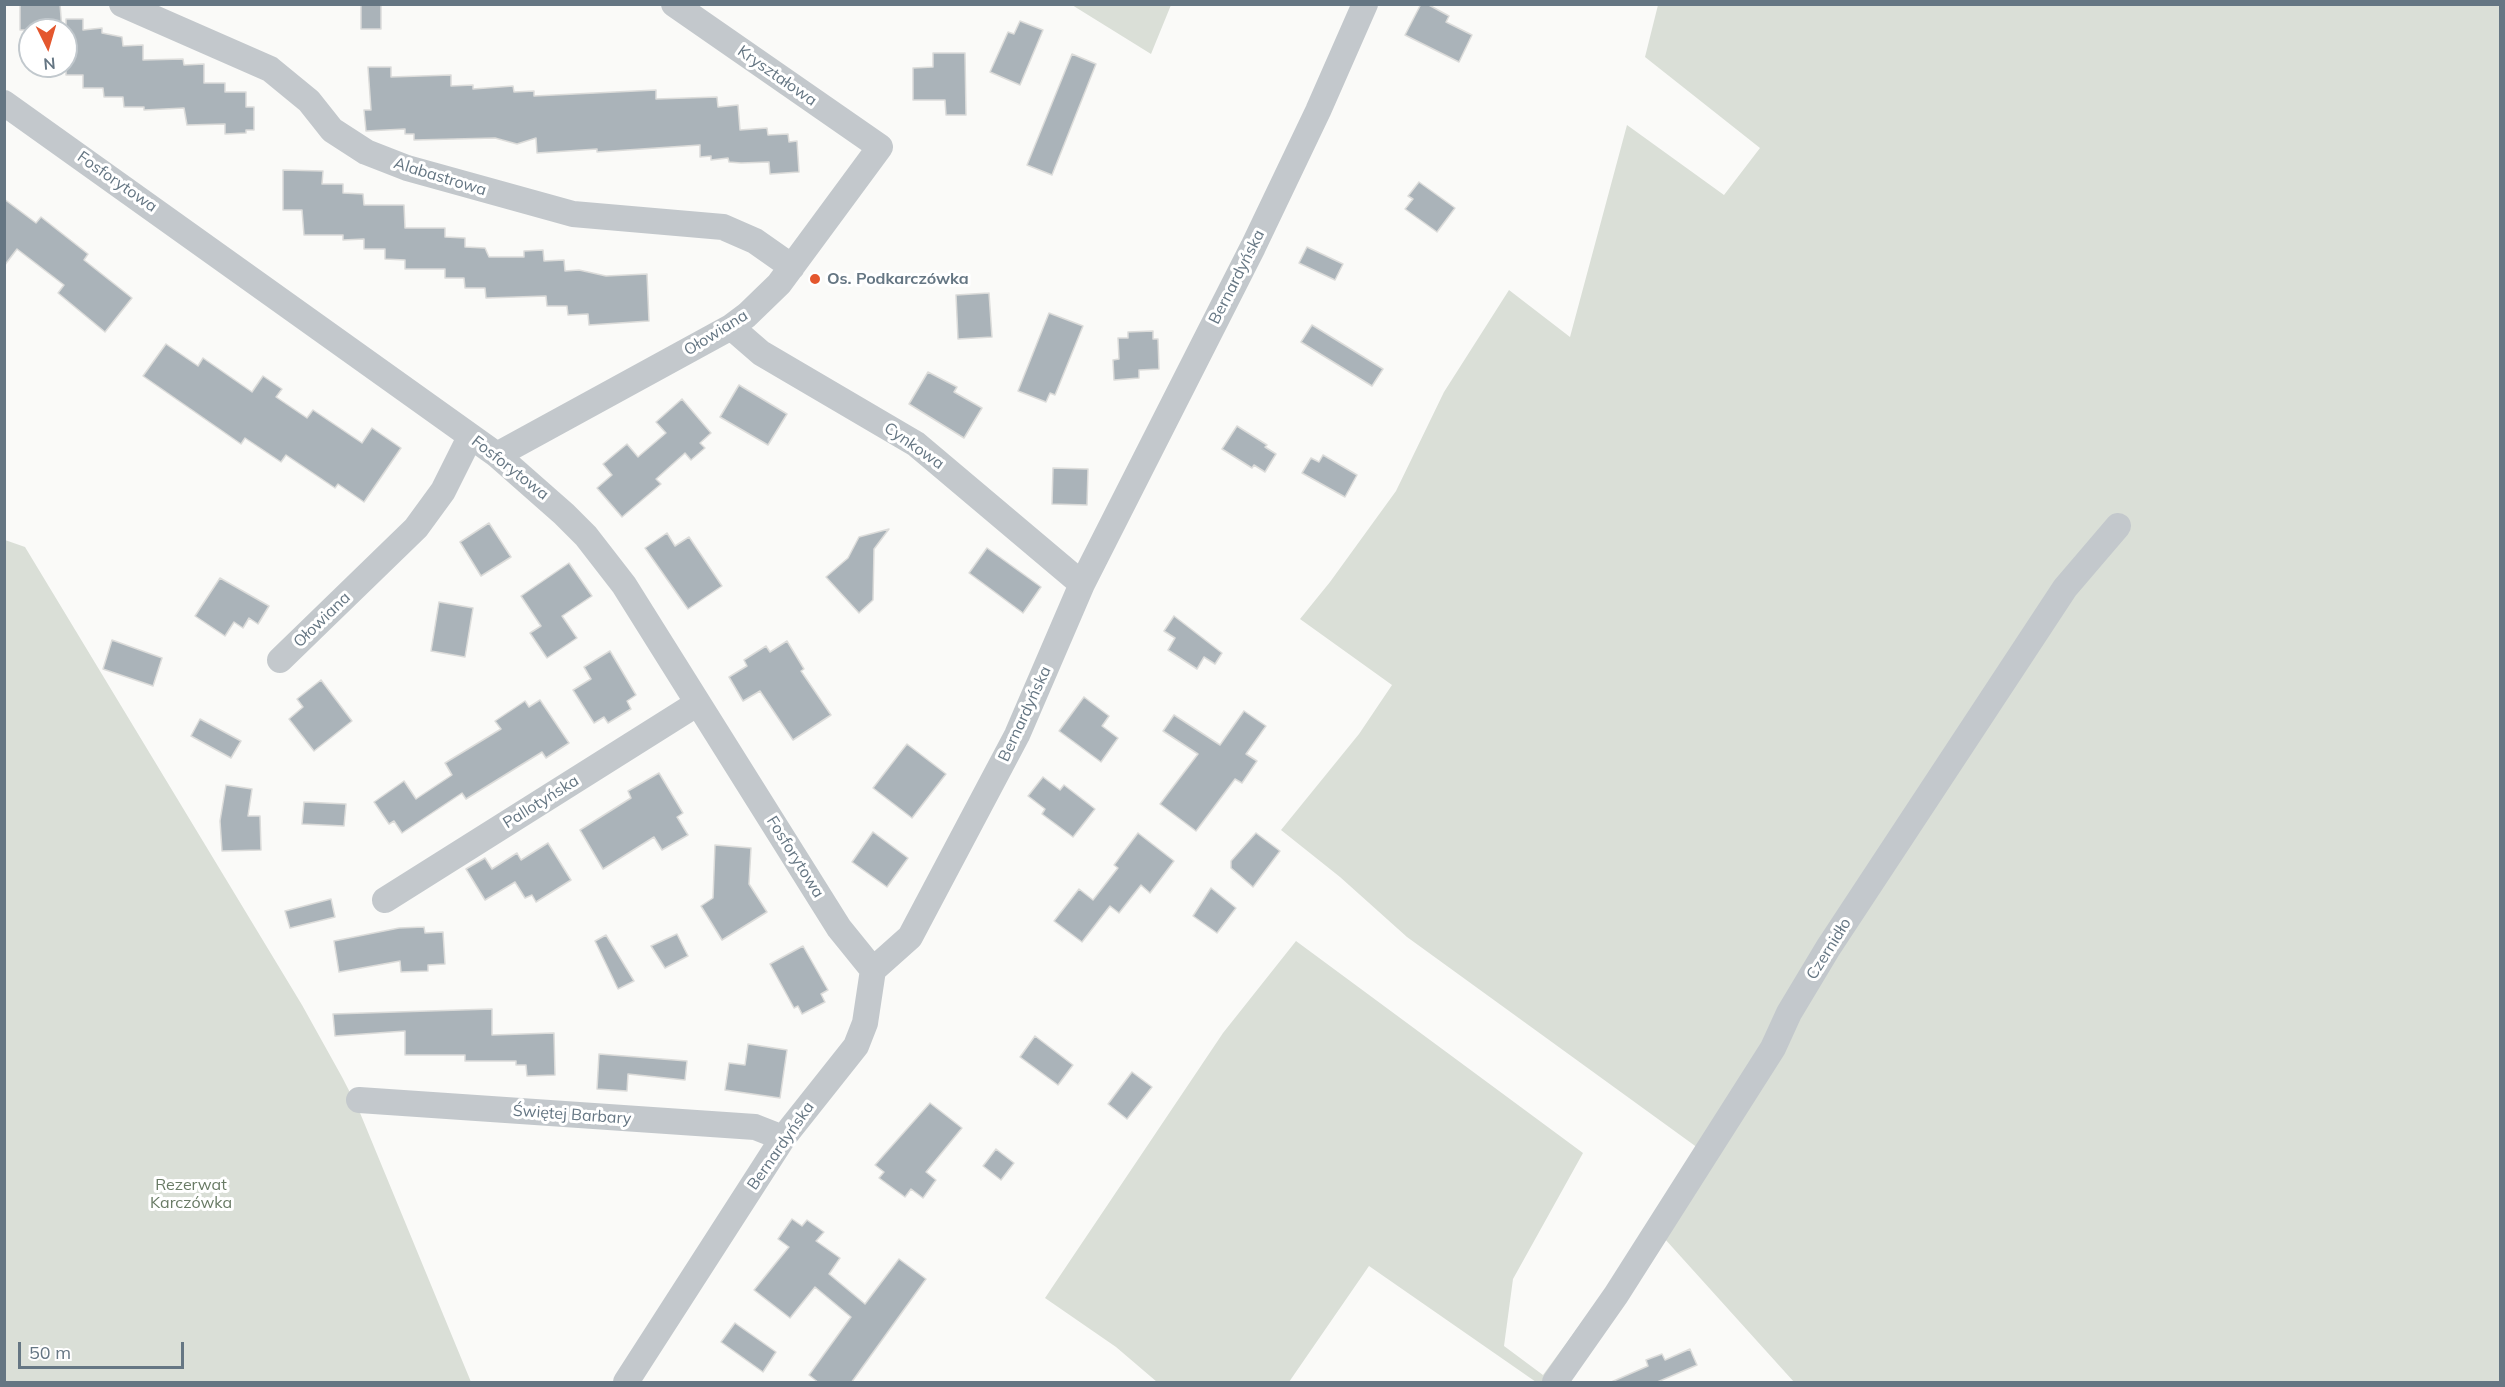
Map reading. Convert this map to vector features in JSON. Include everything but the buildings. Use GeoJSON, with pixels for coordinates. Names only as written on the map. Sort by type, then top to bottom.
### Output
{"type":"FeatureCollection","features":[{"type":"Feature","properties":{"kind":"street","name":"Alabastrowa"},"geometry":{"type":"LineString","coordinates":[[122,4],[270,69],[309,101],[332,130],[366,152],[440,178],[573,214],[723,227],[755,240],[792,267]]}},
{"type":"Feature","properties":{"kind":"street","name":"Kryształowa"},"geometry":{"type":"LineString","coordinates":[[674,4],[880,147]]}},
{"type":"Feature","properties":{"kind":"street","name":"Bernardyńska"},"geometry":{"type":"LineString","coordinates":[[626,1383],[783,1137],[856,1046],[865,1023],[873,970],[910,937],[1017,735],[1082,584],[1253,247],[1318,111],[1365,4]]}},
{"type":"Feature","properties":{"kind":"street","name":"Fosforytowa"},"geometry":{"type":"LineString","coordinates":[[4,103],[497,455],[546,496],[606,560],[839,928],[873,970]]}},
{"type":"Feature","properties":{"kind":"street","name":"Ołowiana"},"geometry":{"type":"LineString","coordinates":[[497,455],[731,327],[763,301],[792,267],[880,147]]}},
{"type":"Feature","properties":{"kind":"street","name":"Cynkowa"},"geometry":{"type":"LineString","coordinates":[[731,327],[761,353],[916,444],[1082,584]]}},
{"type":"Feature","properties":{"kind":"street","name":"Ołowiana"},"geometry":{"type":"LineString","coordinates":[[280,660],[416,528],[443,491],[470,437]]}},
{"type":"Feature","properties":{"kind":"street","name":"Czernidło"},"geometry":{"type":"LineString","coordinates":[[1555,1383],[1616,1295],[1761,1068],[1789,1013],[1828,948],[2065,588],[2118,526]]}},
{"type":"Feature","properties":{"kind":"street","name":"Pallotyńska"},"geometry":{"type":"LineString","coordinates":[[385,900],[698,703]]}},
{"type":"Feature","properties":{"kind":"street","name":"Świętej Barbary"},"geometry":{"type":"LineString","coordinates":[[359,1100],[755,1127],[783,1137]]}},
{"type":"Feature","properties":{"kind":"green space"},"geometry":{"type":"Polygon","coordinates":[[[1072,5],[1171,5],[1151,54],[1072,5]]]}},
{"type":"Feature","properties":{"kind":"green space"},"geometry":{"type":"Polygon","coordinates":[[[1658,5],[2500,5],[2500,1382],[1794,1382],[1664,1238],[1698,1148],[1407,937],[1340,877],[1281,830],[1359,734],[1392,685],[1300,619],[1396,491],[1444,392],[1509,290],[1570,337],[1627,125],[1724,195],[1760,148],[1645,57],[1658,5]]]}},
{"type":"Feature","properties":{"kind":"green space","name":"Rezerwat Karczówka"},"geometry":{"type":"Polygon","coordinates":[[[5,540],[25,547],[302,1005],[342,1077],[358,1108],[471,1382],[5,1382],[5,540]]]}},
{"type":"Feature","properties":{"kind":"green space"},"geometry":{"type":"Polygon","coordinates":[[[1296,941],[1583,1153],[1513,1279],[1504,1346],[1543,1375],[1631,1255],[1545,1382],[1536,1382],[1369,1266],[1289,1382],[1157,1382],[1116,1347],[1045,1298],[1223,1033],[1296,941]]]}},
{"type":"Feature","properties":{"kind":"place","name":"Os. Podkarczówka"},"geometry":{"type":"Point","coordinates":[815,279]}}]}
